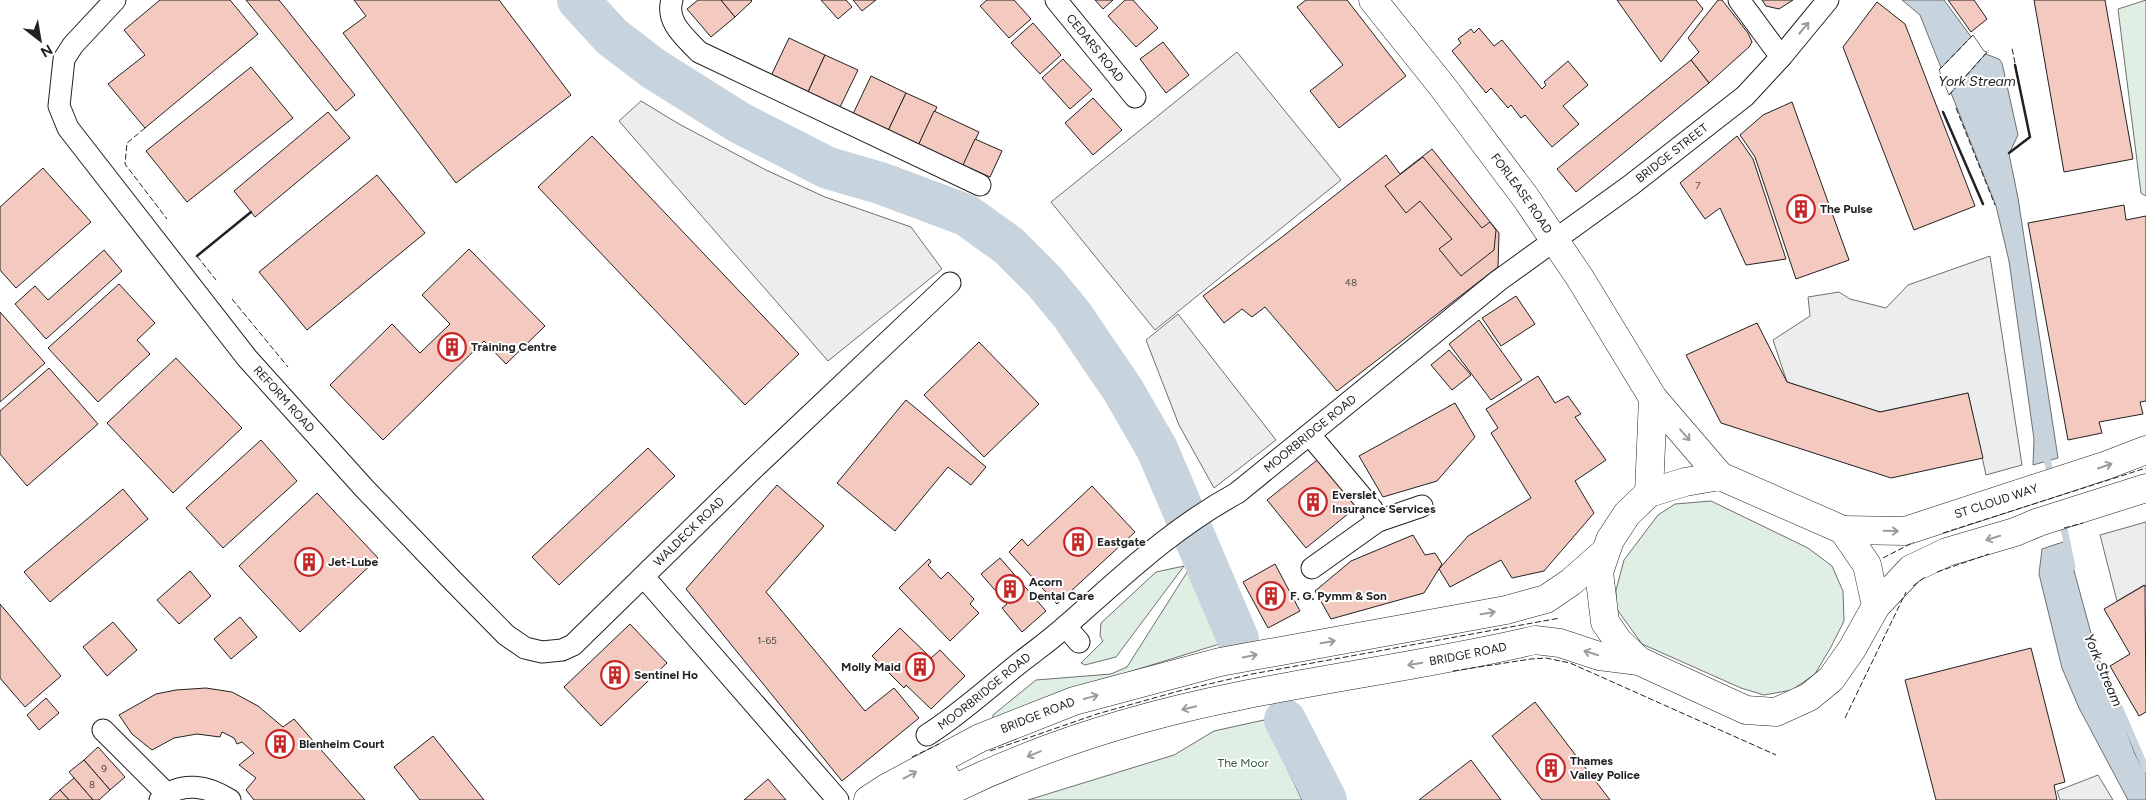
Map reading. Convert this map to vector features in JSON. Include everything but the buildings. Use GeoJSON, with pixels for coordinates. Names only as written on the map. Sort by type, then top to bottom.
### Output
{"type":"FeatureCollection","features":[{"type":"Feature","properties":{"kind":"main road","name":"FORLEASE ROAD"},"geometry":{"type":"LineString","coordinates":[[1372,0],[1442,86],[1523,193],[1580,278],[1653,398],[1720,476]]}},
{"type":"Feature","properties":{"kind":"main road"},"geometry":{"type":"LineString","coordinates":[[1649,493],[1653,398]]}},
{"type":"Feature","properties":{"kind":"main road","name":"ST CLOUD WAY"},"geometry":{"type":"LineString","coordinates":[[1843,530],[1904,531],[2107,465],[2146,450]]}},
{"type":"Feature","properties":{"kind":"main road"},"geometry":{"type":"LineString","coordinates":[[1876,606],[1867,565],[1843,530],[1720,476],[1684,482],[1649,493],[1627,514],[1610,540],[1600,572],[1605,622],[1618,641],[1639,661],[1746,710],[1776,712],[1809,697],[1831,679],[1852,648],[1876,606],[1911,569],[1947,552],[2015,532],[2046,520],[2146,488]]}},
{"type":"Feature","properties":{"kind":"main road","name":"BRIDGE ROAD"},"geometry":{"type":"LineString","coordinates":[[868,800],[888,787],[971,742],[1074,701],[1220,662],[1506,610],[1546,599],[1571,582],[1605,552]]}},
{"type":"Feature","properties":{"kind":"main road","name":"BRIDGE ROAD"},"geometry":{"type":"LineString","coordinates":[[1008,766],[1034,754],[1122,724],[1236,696],[1535,640],[1560,643],[1599,656],[1639,661]]}},
{"type":"Feature","properties":{"kind":"main road"},"geometry":{"type":"LineString","coordinates":[[906,800],[973,764],[1008,766]]}},
{"type":"Feature","properties":{"kind":"main road"},"geometry":{"type":"LineString","coordinates":[[932,800],[1008,766]]}},
{"type":"Feature","properties":{"kind":"street","name":"REFORM ROAD"},"geometry":{"type":"LineString","coordinates":[[115,0],[73,45],[64,58],[59,106],[68,128],[148,234],[247,358],[354,477],[506,635],[525,648],[542,652],[562,650],[573,645],[644,576]]}},
{"type":"Feature","properties":{"kind":"street"},"geometry":{"type":"LineString","coordinates":[[672,0],[674,25],[699,52],[980,185]]}},
{"type":"Feature","properties":{"kind":"street","name":"CEDARS ROAD"},"geometry":{"type":"LineString","coordinates":[[1056,0],[1135,97]]}},
{"type":"Feature","properties":{"kind":"street"},"geometry":{"type":"LineString","coordinates":[[1739,0],[1781,57]]}},
{"type":"Feature","properties":{"kind":"street","name":"BRIDGE STREET"},"geometry":{"type":"LineString","coordinates":[[1555,240],[1631,185],[1745,96],[1781,57],[1828,0]]}},
{"type":"Feature","properties":{"kind":"street","name":"MOORBRIDGE ROAD"},"geometry":{"type":"LineString","coordinates":[[927,735],[1072,634],[1142,558],[1204,511],[1237,493],[1497,282],[1555,240]]}},
{"type":"Feature","properties":{"kind":"street","name":"WALDECK ROAD"},"geometry":{"type":"LineString","coordinates":[[838,800],[644,576],[750,472],[950,284]]}},
{"type":"Feature","properties":{"kind":"street"},"geometry":{"type":"LineString","coordinates":[[1310,435],[1372,509],[1378,521]]}},
{"type":"Feature","properties":{"kind":"street"},"geometry":{"type":"LineString","coordinates":[[1312,568],[1378,521],[1422,506]]}},
{"type":"Feature","properties":{"kind":"street"},"geometry":{"type":"LineString","coordinates":[[103,730],[163,797],[191,786],[216,791],[230,800]]}},
{"type":"Feature","properties":{"kind":"green space"},"geometry":{"type":"Polygon","coordinates":[[[2146,0],[2146,196],[2141,193],[2118,9],[2146,0]]]}},
{"type":"Feature","properties":{"kind":"green space"},"geometry":{"type":"Polygon","coordinates":[[[1711,501],[1808,548],[1832,566],[1843,591],[1844,621],[1831,647],[1815,674],[1792,690],[1764,695],[1741,688],[1642,644],[1616,608],[1616,590],[1624,560],[1658,515],[1675,504],[1711,501]]]}},
{"type":"Feature","properties":{"kind":"green space"},"geometry":{"type":"Polygon","coordinates":[[[1202,557],[1239,638],[1129,672],[993,719],[993,715],[1036,680],[1111,674],[1127,667],[1191,566],[1202,557]]]}},
{"type":"Feature","properties":{"kind":"green space"},"geometry":{"type":"Polygon","coordinates":[[[1184,566],[1116,657],[1085,665],[1081,663],[1103,641],[1100,636],[1101,623],[1156,572],[1184,566]]]}},
{"type":"Feature","properties":{"kind":"green space","name":"The Moor"},"geometry":{"type":"Polygon","coordinates":[[[1264,720],[1302,800],[1028,800],[1174,755],[1214,731],[1264,720]]]}},
{"type":"Feature","properties":{"kind":"shaded area"},"geometry":{"type":"Polygon","coordinates":[[[1237,52],[1341,180],[1155,330],[1051,202],[1237,52]]]}},
{"type":"Feature","properties":{"kind":"shaded area"},"geometry":{"type":"Polygon","coordinates":[[[641,101],[679,124],[766,170],[825,197],[911,227],[942,269],[828,361],[619,121],[641,101]]]}},
{"type":"Feature","properties":{"kind":"shaded area"},"geometry":{"type":"Polygon","coordinates":[[[1990,256],[2022,465],[1986,475],[1968,393],[1880,412],[1787,382],[1773,340],[1810,316],[1808,297],[1839,292],[1850,299],[1886,308],[1908,285],[1990,256]]]}},
{"type":"Feature","properties":{"kind":"shaded area"},"geometry":{"type":"Polygon","coordinates":[[[1178,314],[1276,440],[1214,488],[1179,425],[1146,340],[1178,314]]]}},
{"type":"Feature","properties":{"kind":"shaded area"},"geometry":{"type":"Polygon","coordinates":[[[2146,522],[2146,587],[2144,585],[2117,601],[2100,535],[2146,522]]]}},
{"type":"Feature","properties":{"kind":"shaded area"},"geometry":{"type":"Polygon","coordinates":[[[2098,775],[2113,800],[2060,800],[2057,791],[2098,775]]]}},
{"type":"Feature","properties":{"kind":"water","name":"York Stream"},"geometry":{"type":"Polygon","coordinates":[[[1902,0],[1944,0],[1983,53],[1999,59],[2002,63],[2018,135],[2009,154],[2018,198],[2058,458],[2033,465],[2034,439],[2009,261],[1996,206],[1920,15],[1902,0]]]}},
{"type":"Feature","properties":{"kind":"water"},"geometry":{"type":"Polygon","coordinates":[[[2066,541],[2095,648],[2135,754],[2146,774],[2146,800],[2128,800],[2079,708],[2062,668],[2039,574],[2042,549],[2066,541]]]}},
{"type":"Feature","properties":{"kind":"pier"},"geometry":{"type":"Polygon","coordinates":[[[1973,35],[1984,51],[1987,52],[1949,95],[1939,70],[1973,35]]]}},
{"type":"Feature","properties":{"kind":"waterway"},"geometry":{"type":"LineString","coordinates":[[578,0],[612,37],[654,69],[740,123],[828,168],[880,183],[966,215],[1009,246],[1044,281],[1072,315],[1123,390],[1157,449],[1238,639]]}},
{"type":"Feature","properties":{"kind":"waterway"},"geometry":{"type":"LineString","coordinates":[[2046,454],[2051,477]]}},
{"type":"Feature","properties":{"kind":"waterway","name":"York Stream"},"geometry":{"type":"LineString","coordinates":[[2062,519],[2072,567]]}},
{"type":"Feature","properties":{"kind":"waterway","name":"York Stream"},"geometry":{"type":"LineString","coordinates":[[2112,691],[2146,769]]}},
{"type":"Feature","properties":{"kind":"waterway"},"geometry":{"type":"LineString","coordinates":[[1285,720],[1326,800]]}},
{"type":"Feature","properties":{"kind":"fence"},"geometry":{"type":"LineString","coordinates":[[1939,70],[1975,33]]}},
{"type":"Feature","properties":{"kind":"fence"},"geometry":{"type":"LineString","coordinates":[[2009,153],[2030,137],[2012,48]]}},
{"type":"Feature","properties":{"kind":"fence"},"geometry":{"type":"LineString","coordinates":[[1949,95],[1989,50]]}},
{"type":"Feature","properties":{"kind":"fence"},"geometry":{"type":"LineString","coordinates":[[1956,108],[1995,205]]}},
{"type":"Feature","properties":{"kind":"fence"},"geometry":{"type":"LineString","coordinates":[[145,128],[127,143],[125,164],[167,219]]}},
{"type":"Feature","properties":{"kind":"fence"},"geometry":{"type":"LineString","coordinates":[[197,256],[216,280]]}},
{"type":"Feature","properties":{"kind":"fence"},"geometry":{"type":"LineString","coordinates":[[232,299],[288,367]]}},
{"type":"Feature","properties":{"kind":"fence"},"geometry":{"type":"LineString","coordinates":[[1943,533],[2146,468]]}},
{"type":"Feature","properties":{"kind":"fence"},"geometry":{"type":"LineString","coordinates":[[2064,528],[2083,523]]}},
{"type":"Feature","properties":{"kind":"fence"},"geometry":{"type":"LineString","coordinates":[[1883,558],[1914,542]]}},
{"type":"Feature","properties":{"kind":"fence"},"geometry":{"type":"LineString","coordinates":[[1937,572],[1989,554]]}},
{"type":"Feature","properties":{"kind":"fence"},"geometry":{"type":"LineString","coordinates":[[1913,586],[1925,577]]}},
{"type":"Feature","properties":{"kind":"fence"},"geometry":{"type":"LineString","coordinates":[[1845,718],[1906,592]]}},
{"type":"Feature","properties":{"kind":"fence"},"geometry":{"type":"LineString","coordinates":[[990,751],[1097,714],[1179,691],[1252,674],[1560,618]]}},
{"type":"Feature","properties":{"kind":"fence"},"geometry":{"type":"LineString","coordinates":[[1453,671],[1531,659],[1546,658],[1570,663],[1776,755]]}},
{"type":"Feature","properties":{"kind":"fence"},"geometry":{"type":"LineString","coordinates":[[912,757],[939,744]]}},
{"type":"Feature","properties":{"kind":"wall"},"geometry":{"type":"LineString","coordinates":[[2009,153],[2030,137],[2015,65]]}},
{"type":"Feature","properties":{"kind":"wall"},"geometry":{"type":"LineString","coordinates":[[1943,112],[1983,204]]}},
{"type":"Feature","properties":{"kind":"wall"},"geometry":{"type":"LineString","coordinates":[[197,256],[251,212]]}},
{"type":"Feature","properties":{"kind":"place","name":"The Pulse"},"geometry":{"type":"Point","coordinates":[1801,209]}},
{"type":"Feature","properties":{"kind":"place","name":"Training Centre"},"geometry":{"type":"Point","coordinates":[452,347]}},
{"type":"Feature","properties":{"kind":"place","name":"Everslet Insurance Services"},"geometry":{"type":"Point","coordinates":[1313,502]}},
{"type":"Feature","properties":{"kind":"place","name":"Eastgate"},"geometry":{"type":"Point","coordinates":[1078,542]}},
{"type":"Feature","properties":{"kind":"place","name":"Jet-Lube"},"geometry":{"type":"Point","coordinates":[309,562]}},
{"type":"Feature","properties":{"kind":"place","name":"Acorn Dental Care"},"geometry":{"type":"Point","coordinates":[1010,589]}},
{"type":"Feature","properties":{"kind":"place","name":"F. G. Pymm & Son"},"geometry":{"type":"Point","coordinates":[1271,596]}},
{"type":"Feature","properties":{"kind":"place","name":"Molly Maid"},"geometry":{"type":"Point","coordinates":[920,667]}},
{"type":"Feature","properties":{"kind":"place","name":"Sentinel Ho"},"geometry":{"type":"Point","coordinates":[615,675]}},
{"type":"Feature","properties":{"kind":"place","name":"Blenheim Court"},"geometry":{"type":"Point","coordinates":[280,744]}},
{"type":"Feature","properties":{"kind":"place","name":"Thames Valley Police"},"geometry":{"type":"Point","coordinates":[1551,768]}}]}
